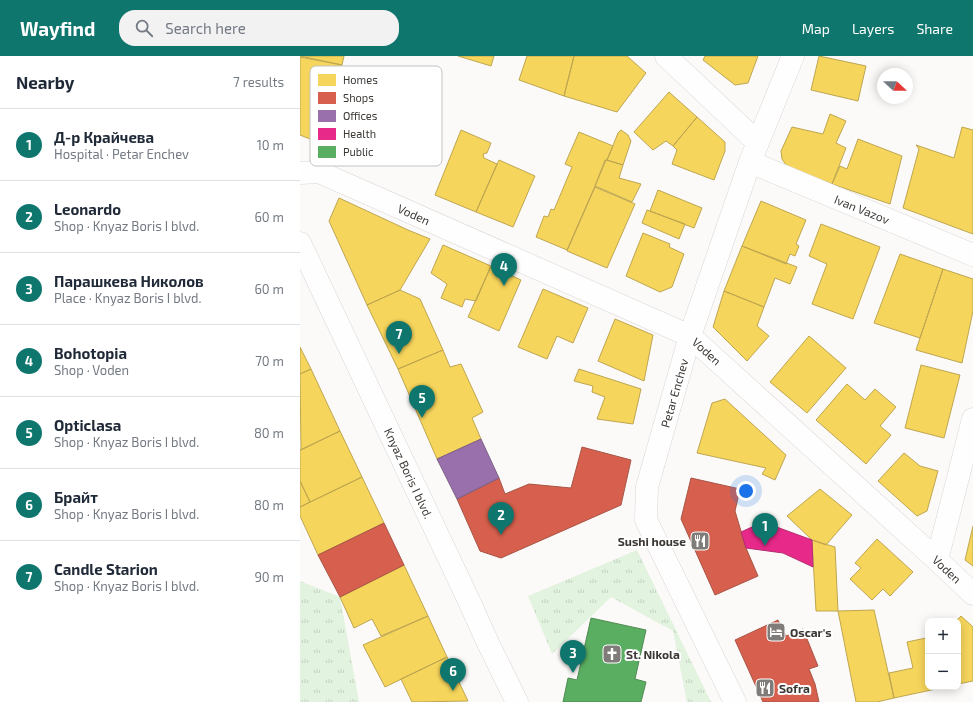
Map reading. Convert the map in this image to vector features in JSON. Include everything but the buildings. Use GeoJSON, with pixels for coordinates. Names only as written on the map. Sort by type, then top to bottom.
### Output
{"type":"FeatureCollection","features":[{"type":"Feature","properties":{"kind":"street","name":"Ivan Vazov"},"geometry":{"type":"LineString","coordinates":[[666,56],[754,153],[973,255]]}},
{"type":"Feature","properties":{"kind":"street","name":"Petar Enchev"},"geometry":{"type":"LineString","coordinates":[[735,702],[646,520],[647,487],[690,336],[754,153],[793,56]]}},
{"type":"Feature","properties":{"kind":"street","name":"Voden"},"geometry":{"type":"LineString","coordinates":[[300,173],[319,172],[690,336],[973,594]]}},
{"type":"Feature","properties":{"kind":"street","name":"Knyaz Boris I blvd."},"geometry":{"type":"LineString","coordinates":[[300,244],[517,702]]}},
{"type":"Feature","properties":{"kind":"street"},"geometry":{"type":"LineString","coordinates":[[937,560],[973,419]]}},
{"type":"Feature","properties":{"kind":"green space"},"geometry":{"type":"Polygon","coordinates":[[[637,550],[711,702],[687,702],[673,631],[611,597],[552,654],[528,596],[637,550]]]}},
{"type":"Feature","properties":{"kind":"green space"},"geometry":{"type":"Polygon","coordinates":[[[300,581],[340,597],[359,702],[300,702],[300,581]]]}},
{"type":"Feature","properties":{"kind":"place","name":"Bohotopia"},"geometry":{"type":"Point","coordinates":[504,286]}},
{"type":"Feature","properties":{"kind":"place","name":"Candle Starion"},"geometry":{"type":"Point","coordinates":[399,354]}},
{"type":"Feature","properties":{"kind":"place","name":"Opticlasa"},"geometry":{"type":"Point","coordinates":[422,418]}},
{"type":"Feature","properties":{"kind":"place","name":"Leonardo"},"geometry":{"type":"Point","coordinates":[501,535]}},
{"type":"Feature","properties":{"kind":"place","name":"Sushi house"},"geometry":{"type":"Point","coordinates":[700,541]}},
{"type":"Feature","properties":{"kind":"place","name":"Д-р Крайчева"},"geometry":{"type":"Point","coordinates":[765,546]}},
{"type":"Feature","properties":{"kind":"place","name":"Oscar's"},"geometry":{"type":"Point","coordinates":[776,632]}},
{"type":"Feature","properties":{"kind":"place","name":"St. Nikola"},"geometry":{"type":"Point","coordinates":[612,654]}},
{"type":"Feature","properties":{"kind":"place","name":"Парашкева Николов"},"geometry":{"type":"Point","coordinates":[573,673]}},
{"type":"Feature","properties":{"kind":"place","name":"Sofra"},"geometry":{"type":"Point","coordinates":[765,688]}},
{"type":"Feature","properties":{"kind":"place","name":"Брайт"},"geometry":{"type":"Point","coordinates":[453,691]}}]}
